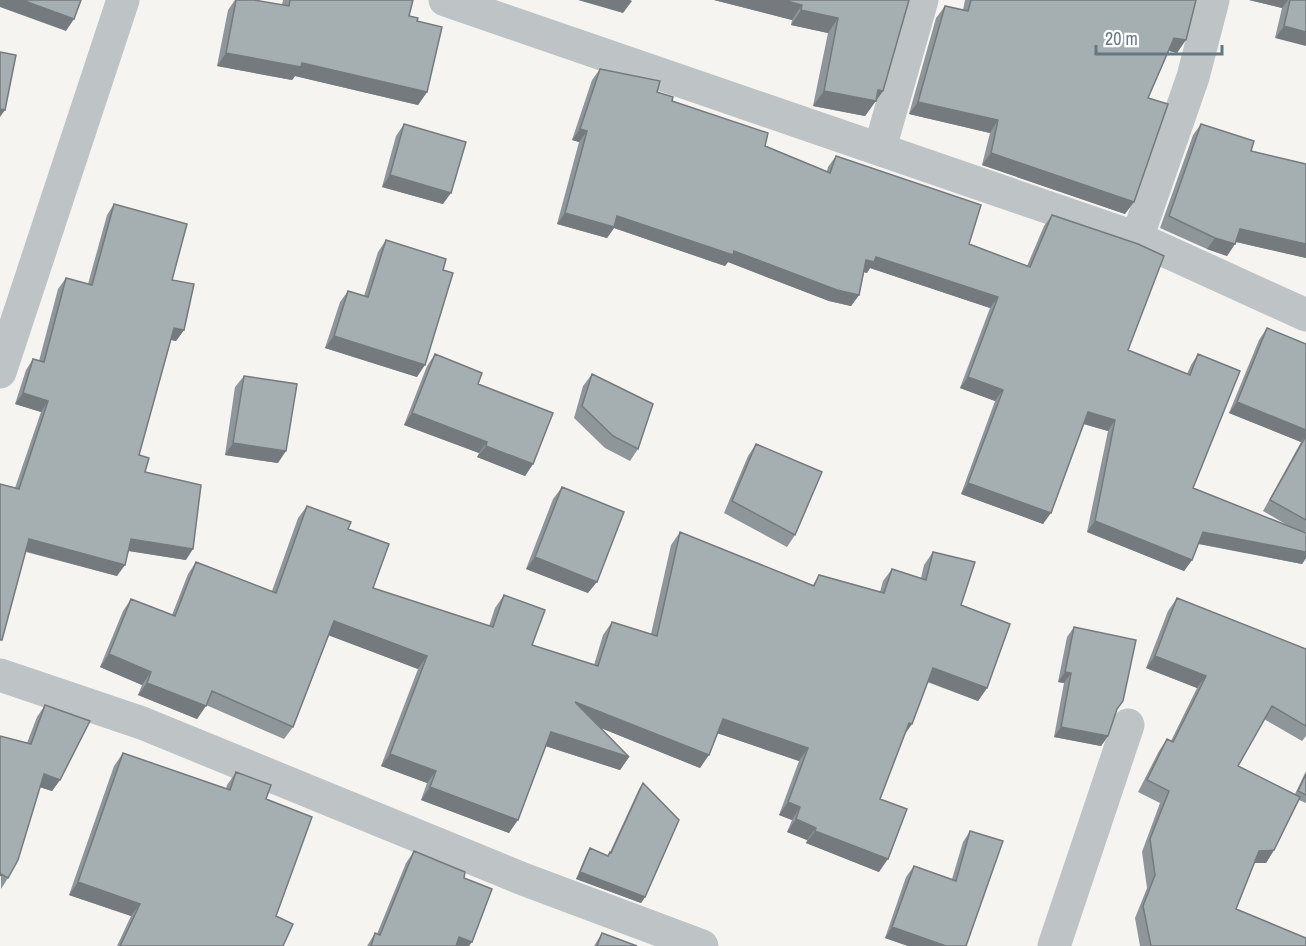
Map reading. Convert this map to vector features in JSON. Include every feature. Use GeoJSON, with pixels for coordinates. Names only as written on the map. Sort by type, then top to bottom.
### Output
{"type":"FeatureCollection","features":[{"type":"Feature","properties":{"kind":"street"},"geometry":{"type":"LineString","coordinates":[[0,372],[123,0]]}},
{"type":"Feature","properties":{"kind":"street"},"geometry":{"type":"LineString","coordinates":[[445,0],[1137,238],[1306,315]]}},
{"type":"Feature","properties":{"kind":"street"},"geometry":{"type":"LineString","coordinates":[[880,148],[922,0]]}},
{"type":"Feature","properties":{"kind":"street"},"geometry":{"type":"LineString","coordinates":[[1137,238],[1193,77],[1214,0]]}},
{"type":"Feature","properties":{"kind":"street"},"geometry":{"type":"LineString","coordinates":[[0,675],[142,723],[512,874],[702,946]]}},
{"type":"Feature","properties":{"kind":"street"},"geometry":{"type":"LineString","coordinates":[[1054,946],[1128,724]]}},
{"type":"Feature","properties":{"kind":"building"},"geometry":{"type":"Polygon","coordinates":[[[22,0],[81,0],[74,19],[22,0]]]}},
{"type":"Feature","properties":{"kind":"building"},"geometry":{"type":"Polygon","coordinates":[[[236,0],[254,0],[289,6],[290,0],[413,0],[409,16],[418,18],[417,21],[442,27],[427,92],[302,63],[301,67],[226,53],[236,0]]]}},
{"type":"Feature","properties":{"kind":"building"},"geometry":{"type":"Polygon","coordinates":[[[783,0],[909,0],[883,91],[878,90],[876,101],[824,91],[838,18],[801,10],[802,5],[783,0]]]}},
{"type":"Feature","properties":{"kind":"building"},"geometry":{"type":"Polygon","coordinates":[[[971,0],[1196,0],[1186,40],[1174,38],[1148,98],[1168,104],[1134,202],[991,153],[998,120],[918,102],[945,6],[968,11],[971,0]]]}},
{"type":"Feature","properties":{"kind":"building"},"geometry":{"type":"Polygon","coordinates":[[[1290,0],[1306,0],[1306,32],[1284,26],[1290,0]]]}},
{"type":"Feature","properties":{"kind":"building"},"geometry":{"type":"Polygon","coordinates":[[[0,52],[16,55],[5,110],[0,109],[0,52]]]}},
{"type":"Feature","properties":{"kind":"building"},"geometry":{"type":"Polygon","coordinates":[[[600,69],[660,81],[657,92],[673,97],[672,101],[768,133],[765,146],[830,173],[836,156],[981,205],[969,244],[1030,267],[1052,215],[1138,244],[1164,256],[1128,350],[1190,375],[1198,354],[1240,371],[1193,488],[1306,533],[1306,552],[1203,532],[1192,560],[1095,521],[1115,420],[1088,412],[1051,513],[968,483],[1003,390],[968,377],[998,297],[876,257],[874,262],[866,260],[859,295],[837,290],[734,251],[733,255],[617,216],[614,227],[565,213],[587,131],[580,129],[600,69]]]}},
{"type":"Feature","properties":{"kind":"building"},"geometry":{"type":"Polygon","coordinates":[[[404,124],[466,142],[451,193],[390,175],[404,124]]]}},
{"type":"Feature","properties":{"kind":"building"},"geometry":{"type":"Polygon","coordinates":[[[1201,124],[1254,141],[1251,151],[1306,164],[1306,244],[1240,229],[1235,244],[1215,238],[1169,216],[1201,124]]]}},
{"type":"Feature","properties":{"kind":"building"},"geometry":{"type":"Polygon","coordinates":[[[114,204],[187,224],[172,280],[194,284],[184,330],[174,328],[139,455],[149,458],[145,472],[201,485],[193,549],[131,539],[125,565],[29,539],[2,640],[0,640],[0,484],[19,489],[48,401],[23,393],[33,359],[44,362],[66,278],[92,285],[114,204]]]}},
{"type":"Feature","properties":{"kind":"building"},"geometry":{"type":"Polygon","coordinates":[[[386,240],[446,259],[443,270],[453,273],[425,365],[334,336],[348,291],[368,297],[386,240]]]}},
{"type":"Feature","properties":{"kind":"building"},"geometry":{"type":"Polygon","coordinates":[[[1267,328],[1306,344],[1306,430],[1237,402],[1267,328]]]}},
{"type":"Feature","properties":{"kind":"building"},"geometry":{"type":"Polygon","coordinates":[[[435,354],[482,373],[478,384],[553,413],[533,464],[486,446],[487,442],[412,413],[435,354]]]}},
{"type":"Feature","properties":{"kind":"building"},"geometry":{"type":"Polygon","coordinates":[[[592,374],[653,404],[638,449],[613,436],[582,406],[592,374]]]}},
{"type":"Feature","properties":{"kind":"building"},"geometry":{"type":"Polygon","coordinates":[[[244,376],[297,384],[286,451],[233,443],[244,376]]]}},
{"type":"Feature","properties":{"kind":"building"},"geometry":{"type":"Polygon","coordinates":[[[1306,436],[1306,520],[1270,500],[1306,436]]]}},
{"type":"Feature","properties":{"kind":"building"},"geometry":{"type":"Polygon","coordinates":[[[756,444],[822,472],[795,535],[732,501],[756,444]]]}},
{"type":"Feature","properties":{"kind":"building"},"geometry":{"type":"Polygon","coordinates":[[[562,487],[624,512],[597,582],[535,557],[562,487]]]}},
{"type":"Feature","properties":{"kind":"building"},"geometry":{"type":"Polygon","coordinates":[[[307,506],[351,522],[348,529],[389,544],[373,588],[493,627],[504,595],[545,610],[532,645],[598,666],[612,622],[657,636],[680,532],[814,586],[819,575],[884,593],[892,569],[926,580],[933,552],[975,562],[961,605],[1010,624],[987,688],[933,668],[880,799],[907,809],[888,859],[815,831],[816,828],[796,819],[800,807],[788,802],[808,748],[723,719],[709,755],[575,702],[629,757],[551,732],[518,820],[430,787],[436,771],[390,754],[427,656],[334,621],[293,727],[212,691],[206,706],[147,683],[151,672],[109,654],[131,599],[175,616],[196,562],[276,593],[307,506]]]}},
{"type":"Feature","properties":{"kind":"building"},"geometry":{"type":"Polygon","coordinates":[[[1177,598],[1306,649],[1306,726],[1272,706],[1238,766],[1300,797],[1274,850],[1259,851],[1236,909],[1306,938],[1306,946],[1151,946],[1143,906],[1155,875],[1150,839],[1169,791],[1147,780],[1167,739],[1173,742],[1206,676],[1155,656],[1177,598]]]}},
{"type":"Feature","properties":{"kind":"building"},"geometry":{"type":"Polygon","coordinates":[[[1074,627],[1136,640],[1123,701],[1117,709],[1108,736],[1061,727],[1071,673],[1065,672],[1074,627]]]}},
{"type":"Feature","properties":{"kind":"building"},"geometry":{"type":"Polygon","coordinates":[[[45,705],[90,721],[60,780],[44,774],[18,860],[8,878],[1,874],[0,876],[0,736],[31,744],[45,705]]]}},
{"type":"Feature","properties":{"kind":"building"},"geometry":{"type":"Polygon","coordinates":[[[123,753],[230,790],[236,772],[271,785],[266,799],[312,817],[276,916],[293,924],[283,946],[120,946],[140,904],[78,882],[123,753]]]}},
{"type":"Feature","properties":{"kind":"building"},"geometry":{"type":"Polygon","coordinates":[[[1306,774],[1306,795],[1298,791],[1306,774]]]}},
{"type":"Feature","properties":{"kind":"building"},"geometry":{"type":"Polygon","coordinates":[[[643,783],[679,820],[645,897],[580,872],[590,848],[608,856],[611,853],[643,783]]]}},
{"type":"Feature","properties":{"kind":"building"},"geometry":{"type":"Polygon","coordinates":[[[970,831],[1003,841],[966,946],[946,946],[892,927],[914,866],[956,881],[970,831]]]}},
{"type":"Feature","properties":{"kind":"building"},"geometry":{"type":"Polygon","coordinates":[[[414,851],[465,872],[464,878],[492,889],[472,942],[459,937],[456,946],[371,946],[375,933],[380,935],[414,851]]]}},
{"type":"Feature","properties":{"kind":"building"},"geometry":{"type":"Polygon","coordinates":[[[602,933],[637,946],[597,946],[602,933]]]}}]}
